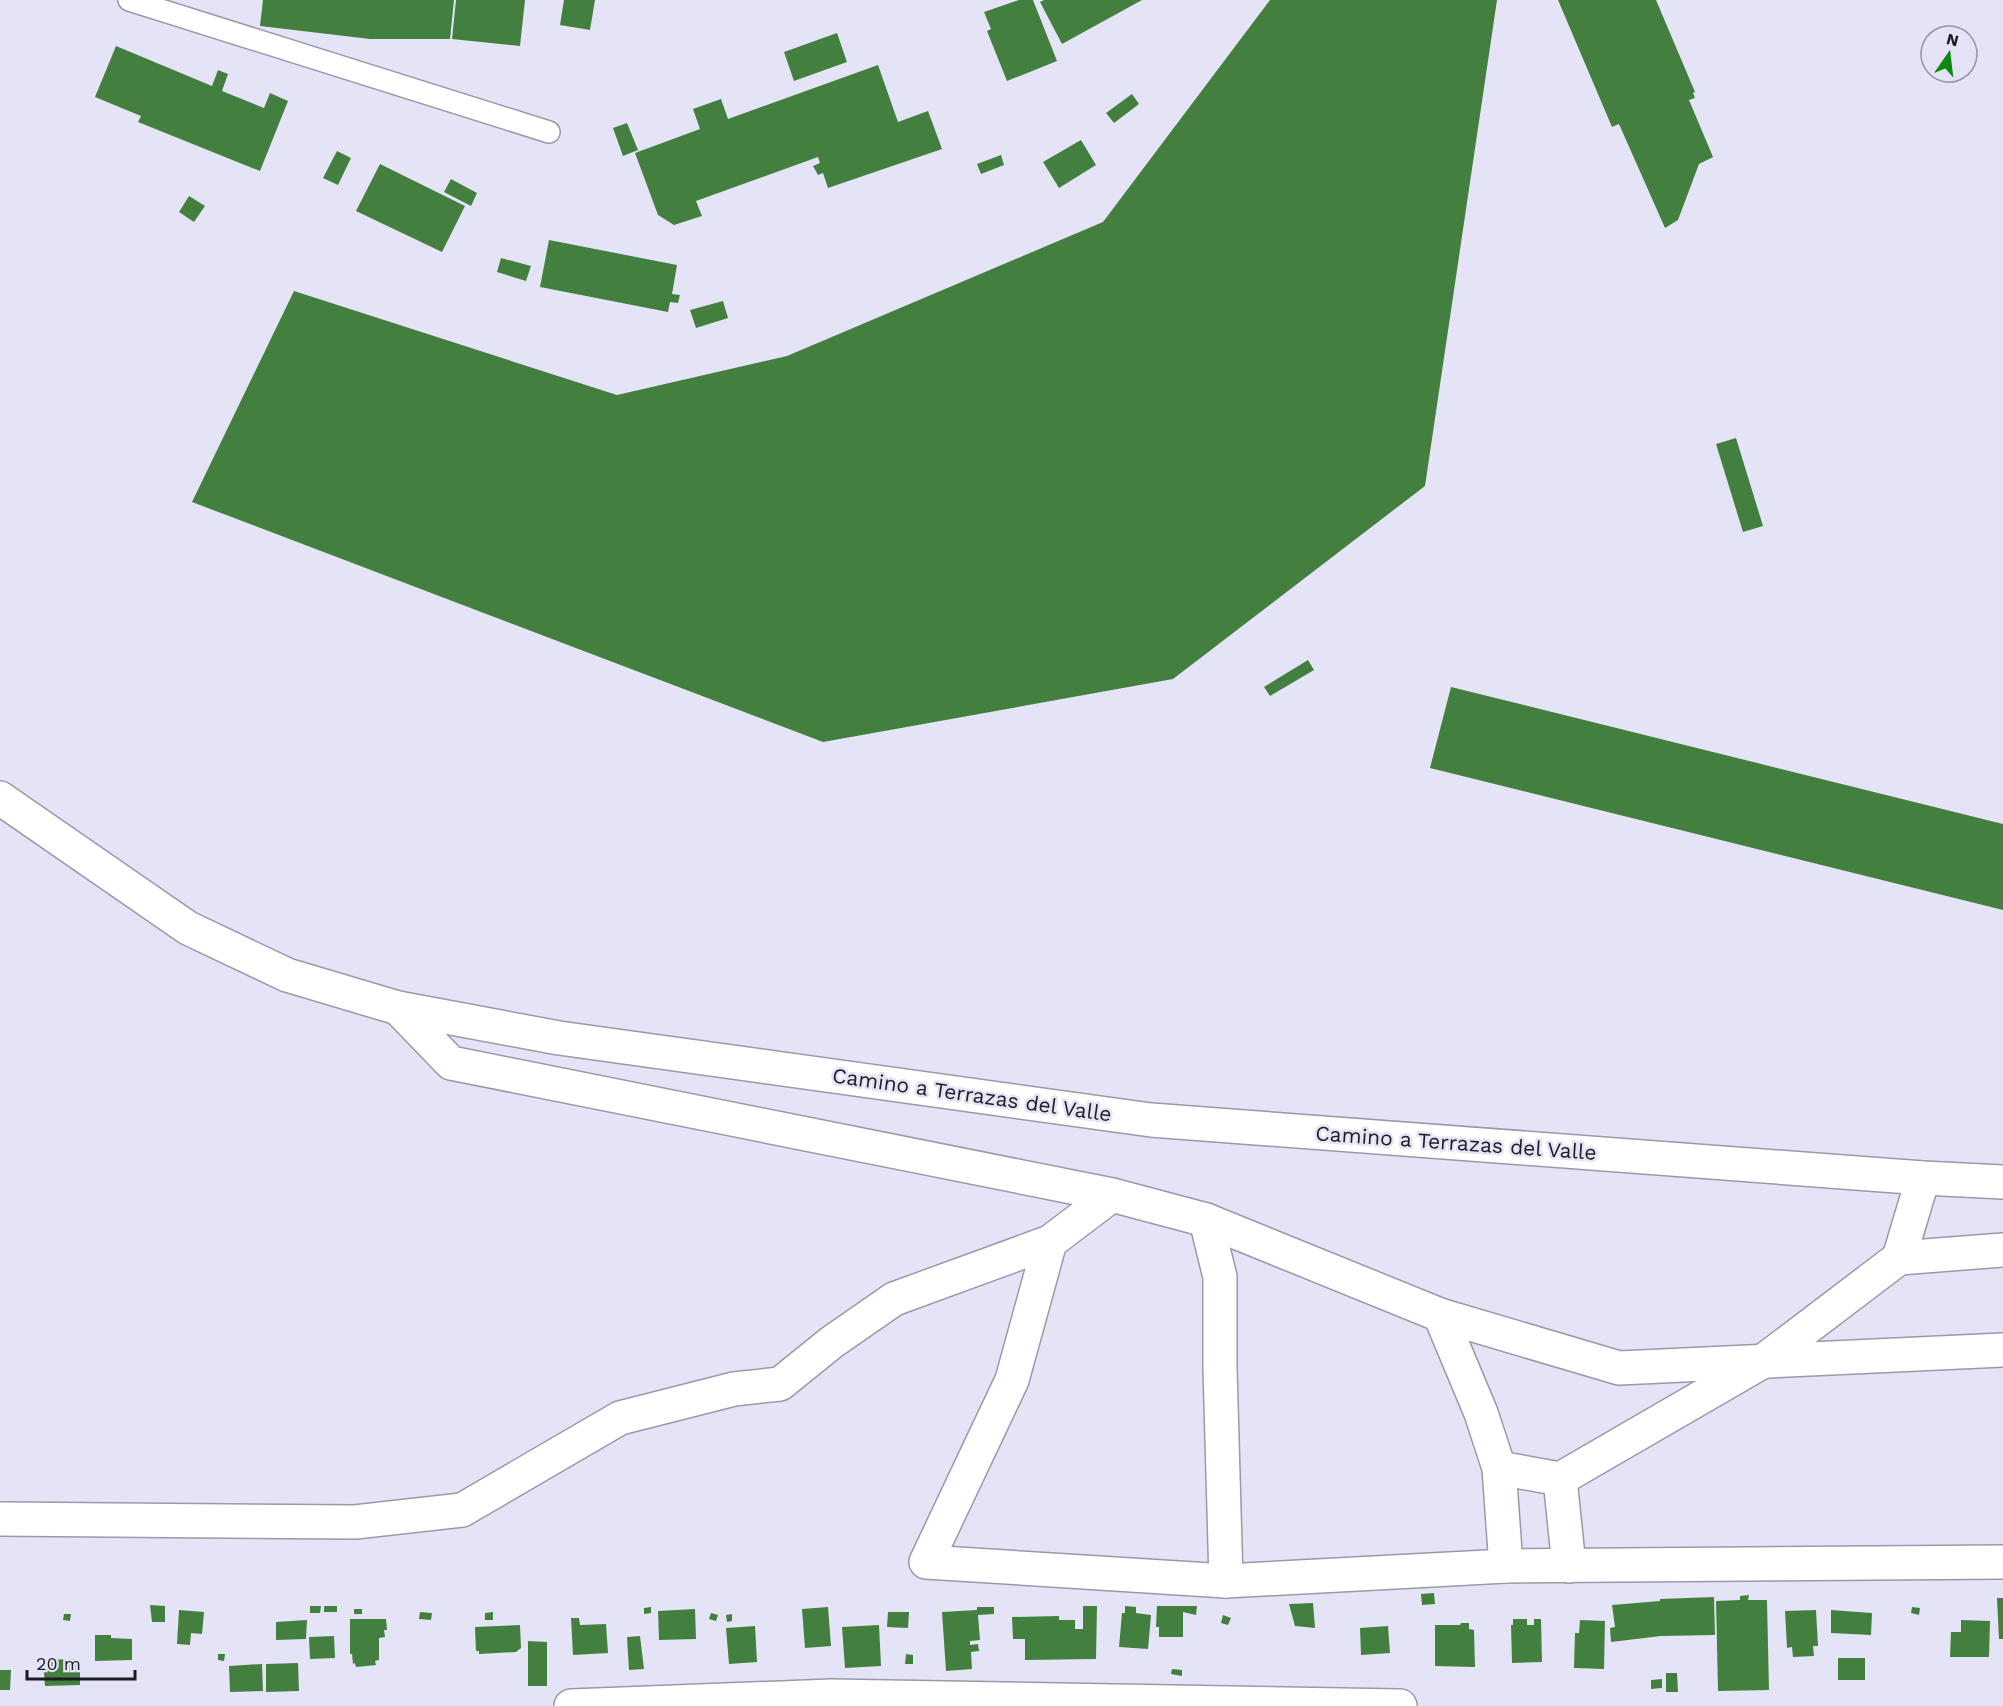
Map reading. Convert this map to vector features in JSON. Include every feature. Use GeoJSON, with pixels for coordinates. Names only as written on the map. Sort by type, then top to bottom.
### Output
{"type":"FeatureCollection","features":[{"type":"Feature","properties":{"kind":"street","name":"Camino a Terrazas del Valle"},"geometry":{"type":"LineString","coordinates":[[0,798],[188,928],[287,975],[398,1008],[559,1038],[1151,1120],[1923,1178],[2003,1182]]}},
{"type":"Feature","properties":{"kind":"street"},"geometry":{"type":"LineString","coordinates":[[398,1008],[451,1063],[1112,1196],[1206,1220],[1440,1315],[1619,1368],[2003,1350]]}},
{"type":"Feature","properties":{"kind":"street"},"geometry":{"type":"LineString","coordinates":[[1899,1258],[1923,1178]]}},
{"type":"Feature","properties":{"kind":"street"},"geometry":{"type":"LineString","coordinates":[[0,1519],[355,1522],[462,1510],[620,1418],[734,1389],[780,1384],[832,1342],[894,1299],[1050,1242],[1112,1196]]}},
{"type":"Feature","properties":{"kind":"street"},"geometry":{"type":"LineString","coordinates":[[1206,1220],[1220,1277],[1226,1581]]}},
{"type":"Feature","properties":{"kind":"street"},"geometry":{"type":"LineString","coordinates":[[1050,1242],[1012,1380],[926,1562],[1226,1581],[1506,1566],[2003,1562]]}},
{"type":"Feature","properties":{"kind":"street"},"geometry":{"type":"LineString","coordinates":[[1499,1468],[1560,1479],[1761,1362],[1899,1258],[2003,1250]]}},
{"type":"Feature","properties":{"kind":"street"},"geometry":{"type":"LineString","coordinates":[[1440,1315],[1481,1413],[1499,1468],[1506,1566]]}},
{"type":"Feature","properties":{"kind":"street"},"geometry":{"type":"LineString","coordinates":[[1560,1479],[1569,1566]]}},
{"type":"Feature","properties":{"kind":"street"},"geometry":{"type":"LineString","coordinates":[[571,1706],[831,1696],[1400,1706]]}},
{"type":"Feature","properties":{"kind":"lane"},"geometry":{"type":"LineString","coordinates":[[129,0],[549,132]]}},
{"type":"Feature","properties":{"kind":"building"},"geometry":{"type":"Polygon","coordinates":[[[263,0],[454,0],[450,39],[370,39],[260,26],[263,0]]]}},
{"type":"Feature","properties":{"kind":"building"},"geometry":{"type":"Polygon","coordinates":[[[456,0],[525,0],[520,46],[452,39],[456,0]]]}},
{"type":"Feature","properties":{"kind":"building"},"geometry":{"type":"Polygon","coordinates":[[[564,0],[595,0],[590,30],[560,25],[564,0]]]}},
{"type":"Feature","properties":{"kind":"building"},"geometry":{"type":"Polygon","coordinates":[[[1019,0],[1033,0],[1057,61],[1007,81],[987,31],[991,29],[984,12],[1019,0]]]}},
{"type":"Feature","properties":{"kind":"building"},"geometry":{"type":"Polygon","coordinates":[[[1044,0],[1142,0],[1062,44],[1040,2],[1044,0]]]}},
{"type":"Feature","properties":{"kind":"building"},"geometry":{"type":"Polygon","coordinates":[[[1270,0],[1497,0],[1425,486],[1173,679],[823,742],[192,502],[294,291],[617,395],[787,356],[1103,222],[1270,0]]]}},
{"type":"Feature","properties":{"kind":"building"},"geometry":{"type":"Polygon","coordinates":[[[1558,0],[1656,0],[1695,92],[1693,93],[1695,98],[1689,100],[1713,157],[1699,164],[1678,220],[1665,228],[1619,124],[1612,127],[1558,0]]]}},
{"type":"Feature","properties":{"kind":"building"},"geometry":{"type":"Polygon","coordinates":[[[837,33],[847,62],[794,81],[784,52],[837,33]]]}},
{"type":"Feature","properties":{"kind":"building"},"geometry":{"type":"Polygon","coordinates":[[[116,46],[212,86],[218,70],[228,74],[222,91],[264,108],[270,93],[288,101],[260,171],[138,122],[141,116],[95,97],[116,46]]]}},
{"type":"Feature","properties":{"kind":"building"},"geometry":{"type":"Polygon","coordinates":[[[878,65],[898,122],[928,111],[942,149],[828,188],[823,173],[818,175],[813,166],[820,163],[818,157],[696,201],[702,216],[674,225],[658,215],[635,153],[700,129],[693,109],[721,99],[728,119],[878,65]]]}},
{"type":"Feature","properties":{"kind":"building"},"geometry":{"type":"Polygon","coordinates":[[[1132,94],[1139,104],[1114,123],[1106,113],[1132,94]]]}},
{"type":"Feature","properties":{"kind":"building"},"geometry":{"type":"Polygon","coordinates":[[[627,123],[638,150],[623,156],[613,128],[627,123]]]}},
{"type":"Feature","properties":{"kind":"building"},"geometry":{"type":"Polygon","coordinates":[[[1081,140],[1096,165],[1059,188],[1043,162],[1081,140]]]}},
{"type":"Feature","properties":{"kind":"building"},"geometry":{"type":"Polygon","coordinates":[[[337,151],[351,158],[338,185],[323,178],[337,151]]]}},
{"type":"Feature","properties":{"kind":"building"},"geometry":{"type":"Polygon","coordinates":[[[1001,155],[1004,165],[981,174],[977,164],[1001,155]]]}},
{"type":"Feature","properties":{"kind":"building"},"geometry":{"type":"Polygon","coordinates":[[[380,164],[465,206],[442,252],[356,211],[380,164]]]}},
{"type":"Feature","properties":{"kind":"building"},"geometry":{"type":"Polygon","coordinates":[[[451,179],[477,193],[471,206],[444,192],[451,179]]]}},
{"type":"Feature","properties":{"kind":"building"},"geometry":{"type":"Polygon","coordinates":[[[189,196],[205,206],[194,222],[179,212],[189,196]]]}},
{"type":"Feature","properties":{"kind":"building"},"geometry":{"type":"Polygon","coordinates":[[[549,240],[677,265],[672,294],[680,295],[678,303],[670,302],[668,312],[540,287],[549,240]]]}},
{"type":"Feature","properties":{"kind":"building"},"geometry":{"type":"Polygon","coordinates":[[[501,258],[531,266],[526,281],[497,272],[501,258]]]}},
{"type":"Feature","properties":{"kind":"building"},"geometry":{"type":"Polygon","coordinates":[[[723,301],[728,318],[696,328],[690,310],[723,301]]]}},
{"type":"Feature","properties":{"kind":"building"},"geometry":{"type":"Polygon","coordinates":[[[1736,438],[1763,526],[1743,532],[1716,444],[1736,438]]]}},
{"type":"Feature","properties":{"kind":"building"},"geometry":{"type":"Polygon","coordinates":[[[1308,660],[1314,670],[1270,696],[1264,687],[1308,660]]]}},
{"type":"Feature","properties":{"kind":"building"},"geometry":{"type":"Polygon","coordinates":[[[1451,687],[2003,824],[2003,910],[1430,768],[1451,687]]]}},
{"type":"Feature","properties":{"kind":"building"},"geometry":{"type":"Polygon","coordinates":[[[1434,1593],[1435,1604],[1422,1605],[1421,1594],[1434,1593]]]}},
{"type":"Feature","properties":{"kind":"building"},"geometry":{"type":"Polygon","coordinates":[[[1749,1595],[1748,1600],[1767,1600],[1769,1690],[1718,1691],[1716,1601],[1740,1600],[1740,1596],[1749,1595]]]}},
{"type":"Feature","properties":{"kind":"building"},"geometry":{"type":"Polygon","coordinates":[[[1714,1597],[1715,1635],[1661,1636],[1611,1642],[1610,1628],[1615,1627],[1612,1605],[1660,1601],[1660,1599],[1714,1597]]]}},
{"type":"Feature","properties":{"kind":"building"},"geometry":{"type":"Polygon","coordinates":[[[1997,1598],[2003,1598],[2003,1639],[1999,1639],[1997,1598]]]}},
{"type":"Feature","properties":{"kind":"building"},"geometry":{"type":"Polygon","coordinates":[[[1313,1603],[1315,1628],[1295,1626],[1289,1604],[1313,1603]]]}},
{"type":"Feature","properties":{"kind":"building"},"geometry":{"type":"Polygon","coordinates":[[[150,1605],[165,1606],[165,1622],[152,1622],[150,1605]]]}},
{"type":"Feature","properties":{"kind":"building"},"geometry":{"type":"Polygon","coordinates":[[[310,1606],[321,1606],[320,1613],[310,1613],[310,1606]]]}},
{"type":"Feature","properties":{"kind":"building"},"geometry":{"type":"Polygon","coordinates":[[[324,1606],[337,1606],[337,1612],[324,1612],[324,1606]]]}},
{"type":"Feature","properties":{"kind":"building"},"geometry":{"type":"Polygon","coordinates":[[[1083,1606],[1097,1606],[1096,1659],[1025,1660],[1025,1639],[1013,1639],[1012,1617],[1059,1616],[1059,1620],[1075,1620],[1075,1629],[1083,1629],[1083,1606]]]}},
{"type":"Feature","properties":{"kind":"building"},"geometry":{"type":"Polygon","coordinates":[[[1125,1606],[1136,1607],[1136,1613],[1151,1615],[1148,1649],[1119,1647],[1122,1613],[1125,1613],[1125,1606]]]}},
{"type":"Feature","properties":{"kind":"building"},"geometry":{"type":"Polygon","coordinates":[[[1157,1606],[1197,1606],[1196,1615],[1183,1612],[1183,1637],[1159,1637],[1159,1627],[1156,1627],[1157,1606]]]}},
{"type":"Feature","properties":{"kind":"building"},"geometry":{"type":"Polygon","coordinates":[[[651,1607],[651,1613],[644,1614],[644,1608],[651,1607]]]}},
{"type":"Feature","properties":{"kind":"building"},"geometry":{"type":"Polygon","coordinates":[[[828,1607],[831,1646],[805,1648],[802,1609],[828,1607]]]}},
{"type":"Feature","properties":{"kind":"building"},"geometry":{"type":"Polygon","coordinates":[[[977,1607],[994,1607],[994,1614],[978,1615],[980,1640],[970,1641],[970,1645],[978,1644],[979,1651],[971,1652],[972,1669],[946,1671],[942,1612],[977,1610],[977,1607]]]}},
{"type":"Feature","properties":{"kind":"building"},"geometry":{"type":"Polygon","coordinates":[[[1912,1607],[1920,1608],[1919,1615],[1911,1613],[1912,1607]]]}},
{"type":"Feature","properties":{"kind":"building"},"geometry":{"type":"Polygon","coordinates":[[[354,1609],[362,1609],[362,1614],[354,1614],[354,1609]]]}},
{"type":"Feature","properties":{"kind":"building"},"geometry":{"type":"Polygon","coordinates":[[[695,1609],[696,1639],[659,1640],[658,1611],[695,1609]]]}},
{"type":"Feature","properties":{"kind":"building"},"geometry":{"type":"Polygon","coordinates":[[[179,1610],[204,1612],[202,1634],[191,1633],[190,1645],[177,1644],[179,1610]]]}},
{"type":"Feature","properties":{"kind":"building"},"geometry":{"type":"Polygon","coordinates":[[[1816,1610],[1818,1646],[1813,1646],[1814,1656],[1793,1657],[1792,1647],[1787,1648],[1785,1611],[1816,1610]]]}},
{"type":"Feature","properties":{"kind":"building"},"geometry":{"type":"Polygon","coordinates":[[[1831,1610],[1872,1613],[1871,1635],[1831,1633],[1831,1610]]]}},
{"type":"Feature","properties":{"kind":"building"},"geometry":{"type":"Polygon","coordinates":[[[420,1612],[432,1613],[431,1620],[419,1619],[420,1612]]]}},
{"type":"Feature","properties":{"kind":"building"},"geometry":{"type":"Polygon","coordinates":[[[493,1612],[493,1620],[485,1620],[485,1613],[493,1612]]]}},
{"type":"Feature","properties":{"kind":"building"},"geometry":{"type":"Polygon","coordinates":[[[888,1612],[909,1612],[908,1628],[887,1627],[888,1612]]]}},
{"type":"Feature","properties":{"kind":"building"},"geometry":{"type":"Polygon","coordinates":[[[711,1613],[718,1615],[716,1621],[709,1619],[711,1613]]]}},
{"type":"Feature","properties":{"kind":"building"},"geometry":{"type":"Polygon","coordinates":[[[64,1614],[71,1614],[70,1621],[63,1620],[64,1614]]]}},
{"type":"Feature","properties":{"kind":"building"},"geometry":{"type":"Polygon","coordinates":[[[732,1614],[732,1621],[727,1622],[726,1615],[732,1614]]]}},
{"type":"Feature","properties":{"kind":"building"},"geometry":{"type":"Polygon","coordinates":[[[1223,1615],[1231,1618],[1228,1625],[1221,1623],[1223,1615]]]}},
{"type":"Feature","properties":{"kind":"building"},"geometry":{"type":"Polygon","coordinates":[[[571,1618],[579,1618],[580,1625],[606,1624],[608,1653],[573,1655],[571,1618]]]}},
{"type":"Feature","properties":{"kind":"building"},"geometry":{"type":"Polygon","coordinates":[[[350,1619],[386,1619],[387,1630],[384,1630],[385,1637],[379,1638],[379,1660],[375,1661],[376,1665],[356,1667],[355,1663],[353,1664],[352,1654],[350,1654],[350,1619]]]}},
{"type":"Feature","properties":{"kind":"building"},"geometry":{"type":"Polygon","coordinates":[[[1513,1619],[1527,1619],[1527,1625],[1534,1625],[1534,1619],[1541,1619],[1542,1662],[1512,1663],[1511,1625],[1513,1625],[1513,1619]]]}},
{"type":"Feature","properties":{"kind":"building"},"geometry":{"type":"Polygon","coordinates":[[[307,1620],[306,1639],[276,1640],[276,1622],[307,1620]]]}},
{"type":"Feature","properties":{"kind":"building"},"geometry":{"type":"Polygon","coordinates":[[[1580,1620],[1605,1621],[1604,1669],[1574,1668],[1575,1633],[1579,1633],[1580,1620]]]}},
{"type":"Feature","properties":{"kind":"building"},"geometry":{"type":"Polygon","coordinates":[[[1961,1620],[1990,1621],[1989,1657],[1950,1657],[1951,1632],[1961,1632],[1961,1620]]]}},
{"type":"Feature","properties":{"kind":"building"},"geometry":{"type":"Polygon","coordinates":[[[1469,1623],[1469,1629],[1474,1630],[1475,1667],[1435,1666],[1435,1625],[1460,1625],[1469,1623]]]}},
{"type":"Feature","properties":{"kind":"building"},"geometry":{"type":"Polygon","coordinates":[[[520,1625],[521,1648],[516,1652],[479,1654],[479,1651],[476,1651],[475,1627],[520,1625]]]}},
{"type":"Feature","properties":{"kind":"building"},"geometry":{"type":"Polygon","coordinates":[[[879,1625],[881,1666],[845,1668],[842,1627],[879,1625]]]}},
{"type":"Feature","properties":{"kind":"building"},"geometry":{"type":"Polygon","coordinates":[[[755,1626],[757,1662],[729,1664],[726,1628],[755,1626]]]}},
{"type":"Feature","properties":{"kind":"building"},"geometry":{"type":"Polygon","coordinates":[[[1388,1626],[1390,1653],[1361,1655],[1360,1628],[1388,1626]]]}},
{"type":"Feature","properties":{"kind":"building"},"geometry":{"type":"Polygon","coordinates":[[[95,1635],[132,1639],[132,1660],[95,1661],[95,1635]]]}},
{"type":"Feature","properties":{"kind":"building"},"geometry":{"type":"Polygon","coordinates":[[[334,1636],[335,1658],[310,1659],[309,1637],[334,1636]]]}},
{"type":"Feature","properties":{"kind":"building"},"geometry":{"type":"Polygon","coordinates":[[[640,1636],[644,1669],[629,1670],[627,1637],[640,1636]]]}},
{"type":"Feature","properties":{"kind":"building"},"geometry":{"type":"Polygon","coordinates":[[[528,1641],[547,1642],[547,1686],[528,1686],[528,1641]]]}},
{"type":"Feature","properties":{"kind":"building"},"geometry":{"type":"Polygon","coordinates":[[[218,1654],[225,1654],[224,1661],[218,1660],[218,1654]]]}},
{"type":"Feature","properties":{"kind":"building"},"geometry":{"type":"Polygon","coordinates":[[[906,1654],[913,1655],[913,1664],[905,1664],[906,1654]]]}},
{"type":"Feature","properties":{"kind":"building"},"geometry":{"type":"Polygon","coordinates":[[[1838,1658],[1865,1658],[1865,1680],[1838,1680],[1838,1658]]]}},
{"type":"Feature","properties":{"kind":"building"},"geometry":{"type":"Polygon","coordinates":[[[75,1659],[75,1662],[80,1662],[80,1685],[45,1686],[43,1660],[75,1659]]]}},
{"type":"Feature","properties":{"kind":"building"},"geometry":{"type":"Polygon","coordinates":[[[298,1663],[299,1691],[266,1692],[266,1664],[298,1663]]]}},
{"type":"Feature","properties":{"kind":"building"},"geometry":{"type":"Polygon","coordinates":[[[262,1664],[263,1691],[230,1692],[229,1666],[262,1664]]]}},
{"type":"Feature","properties":{"kind":"building"},"geometry":{"type":"Polygon","coordinates":[[[1172,1669],[1182,1670],[1182,1676],[1171,1674],[1172,1669]]]}},
{"type":"Feature","properties":{"kind":"building"},"geometry":{"type":"Polygon","coordinates":[[[0,1670],[11,1670],[10,1690],[0,1690],[0,1670]]]}},
{"type":"Feature","properties":{"kind":"building"},"geometry":{"type":"Polygon","coordinates":[[[1666,1673],[1677,1673],[1678,1692],[1666,1692],[1666,1673]]]}},
{"type":"Feature","properties":{"kind":"building"},"geometry":{"type":"Polygon","coordinates":[[[1662,1679],[1662,1688],[1651,1689],[1651,1680],[1662,1679]]]}}]}
